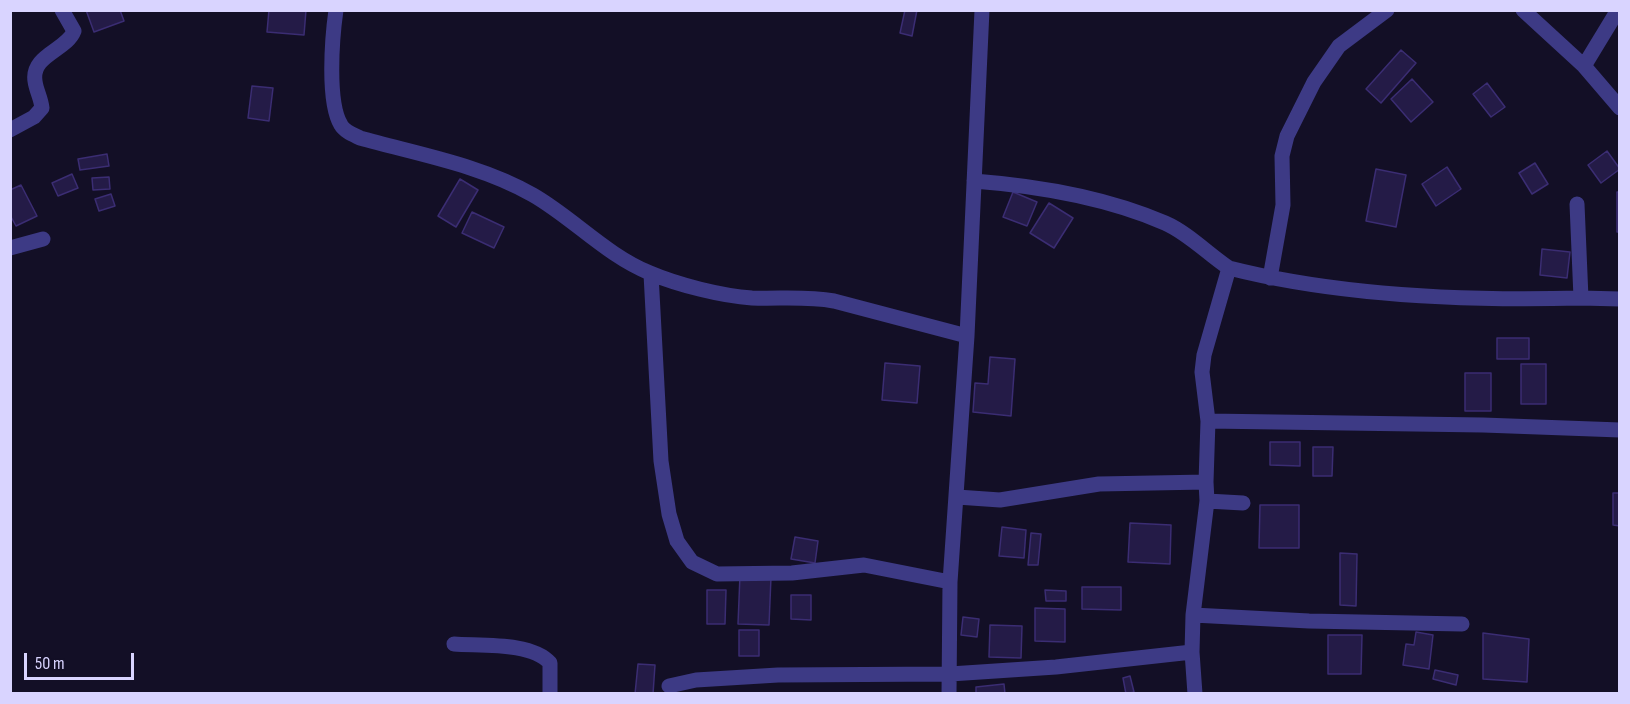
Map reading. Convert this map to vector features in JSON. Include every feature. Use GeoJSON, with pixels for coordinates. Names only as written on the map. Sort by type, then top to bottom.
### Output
{"type":"FeatureCollection","features":[{"type":"Feature","properties":{"kind":"street"},"geometry":{"type":"LineString","coordinates":[[10,130],[34,117],[42,108],[41,94],[35,81],[36,70],[44,58],[72,39],[74,32],[62,10]]}},
{"type":"Feature","properties":{"kind":"street"},"geometry":{"type":"LineString","coordinates":[[336,10],[331,45],[335,113],[342,128],[360,138],[504,181],[533,195],[627,262],[651,274],[722,294],[750,298],[814,298],[834,301],[967,336]]}},
{"type":"Feature","properties":{"kind":"street"},"geometry":{"type":"LineString","coordinates":[[949,693],[950,582],[967,336],[982,10]]}},
{"type":"Feature","properties":{"kind":"street"},"geometry":{"type":"LineString","coordinates":[[1270,278],[1282,205],[1282,156],[1287,136],[1314,82],[1339,46],[1387,10]]}},
{"type":"Feature","properties":{"kind":"street"},"geometry":{"type":"LineString","coordinates":[[1523,10],[1584,66],[1620,108]]}},
{"type":"Feature","properties":{"kind":"street"},"geometry":{"type":"LineString","coordinates":[[1584,66],[1618,10]]}},
{"type":"Feature","properties":{"kind":"street"},"geometry":{"type":"LineString","coordinates":[[974,181],[1027,185],[1073,194],[1166,224],[1229,268],[1270,278],[1435,297],[1620,299]]}},
{"type":"Feature","properties":{"kind":"street"},"geometry":{"type":"LineString","coordinates":[[1577,204],[1581,298]]}},
{"type":"Feature","properties":{"kind":"street"},"geometry":{"type":"LineString","coordinates":[[10,248],[43,239]]}},
{"type":"Feature","properties":{"kind":"street"},"geometry":{"type":"LineString","coordinates":[[1195,693],[1192,652],[1193,615],[1207,501],[1208,421],[1202,372],[1203,355],[1229,268]]}},
{"type":"Feature","properties":{"kind":"street"},"geometry":{"type":"LineString","coordinates":[[651,274],[661,461],[669,514],[677,541],[692,562],[717,574],[792,573],[864,565],[950,582]]}},
{"type":"Feature","properties":{"kind":"street"},"geometry":{"type":"LineString","coordinates":[[1208,421],[1527,425],[1620,430]]}},
{"type":"Feature","properties":{"kind":"street"},"geometry":{"type":"LineString","coordinates":[[957,496],[1000,500],[1099,484],[1206,482]]}},
{"type":"Feature","properties":{"kind":"street"},"geometry":{"type":"LineString","coordinates":[[1207,501],[1243,503]]}},
{"type":"Feature","properties":{"kind":"street"},"geometry":{"type":"LineString","coordinates":[[1193,615],[1309,621],[1462,624]]}},
{"type":"Feature","properties":{"kind":"street"},"geometry":{"type":"LineString","coordinates":[[454,644],[528,650],[542,654],[550,663],[550,693]]}},
{"type":"Feature","properties":{"kind":"street"},"geometry":{"type":"LineString","coordinates":[[669,686],[696,680],[778,675],[950,674],[1056,667],[1192,652]]}},
{"type":"Feature","properties":{"kind":"building"},"geometry":{"type":"Polygon","coordinates":[[[86,10],[120,10],[124,21],[94,32],[86,10]]]}},
{"type":"Feature","properties":{"kind":"building"},"geometry":{"type":"Polygon","coordinates":[[[269,10],[306,10],[304,35],[267,32],[269,10]]]}},
{"type":"Feature","properties":{"kind":"building"},"geometry":{"type":"Polygon","coordinates":[[[905,10],[917,10],[912,36],[900,33],[905,10]]]}},
{"type":"Feature","properties":{"kind":"building"},"geometry":{"type":"Polygon","coordinates":[[[1401,50],[1416,63],[1381,103],[1366,89],[1401,50]]]}},
{"type":"Feature","properties":{"kind":"building"},"geometry":{"type":"Polygon","coordinates":[[[1412,79],[1433,102],[1411,122],[1391,99],[1412,79]]]}},
{"type":"Feature","properties":{"kind":"building"},"geometry":{"type":"Polygon","coordinates":[[[1487,83],[1505,107],[1491,117],[1473,94],[1487,83]]]}},
{"type":"Feature","properties":{"kind":"building"},"geometry":{"type":"Polygon","coordinates":[[[252,86],[273,88],[269,121],[248,118],[252,86]]]}},
{"type":"Feature","properties":{"kind":"building"},"geometry":{"type":"Polygon","coordinates":[[[1607,151],[1620,169],[1601,183],[1588,165],[1607,151]]]}},
{"type":"Feature","properties":{"kind":"building"},"geometry":{"type":"Polygon","coordinates":[[[107,154],[109,166],[80,170],[78,159],[107,154]]]}},
{"type":"Feature","properties":{"kind":"building"},"geometry":{"type":"Polygon","coordinates":[[[1535,163],[1548,184],[1532,194],[1519,173],[1535,163]]]}},
{"type":"Feature","properties":{"kind":"building"},"geometry":{"type":"Polygon","coordinates":[[[1447,167],[1461,189],[1436,206],[1422,184],[1447,167]]]}},
{"type":"Feature","properties":{"kind":"building"},"geometry":{"type":"Polygon","coordinates":[[[1376,169],[1406,175],[1396,227],[1366,221],[1376,169]]]}},
{"type":"Feature","properties":{"kind":"building"},"geometry":{"type":"Polygon","coordinates":[[[72,174],[78,188],[58,196],[52,183],[72,174]]]}},
{"type":"Feature","properties":{"kind":"building"},"geometry":{"type":"Polygon","coordinates":[[[109,177],[110,189],[93,190],[92,178],[109,177]]]}},
{"type":"Feature","properties":{"kind":"building"},"geometry":{"type":"Polygon","coordinates":[[[460,179],[478,190],[456,227],[438,216],[460,179]]]}},
{"type":"Feature","properties":{"kind":"building"},"geometry":{"type":"Polygon","coordinates":[[[21,185],[37,216],[16,226],[10,215],[10,190],[21,185]]]}},
{"type":"Feature","properties":{"kind":"building"},"geometry":{"type":"Polygon","coordinates":[[[1013,192],[1037,202],[1027,226],[1003,217],[1013,192]]]}},
{"type":"Feature","properties":{"kind":"building"},"geometry":{"type":"Polygon","coordinates":[[[1617,192],[1620,192],[1620,232],[1617,232],[1617,192]]]}},
{"type":"Feature","properties":{"kind":"building"},"geometry":{"type":"Polygon","coordinates":[[[111,194],[115,206],[99,211],[95,199],[111,194]]]}},
{"type":"Feature","properties":{"kind":"building"},"geometry":{"type":"Polygon","coordinates":[[[1049,203],[1073,218],[1054,248],[1030,233],[1049,203]]]}},
{"type":"Feature","properties":{"kind":"building"},"geometry":{"type":"Polygon","coordinates":[[[472,212],[504,227],[494,248],[462,233],[472,212]]]}},
{"type":"Feature","properties":{"kind":"building"},"geometry":{"type":"Polygon","coordinates":[[[1542,249],[1570,252],[1567,278],[1540,275],[1542,249]]]}},
{"type":"Feature","properties":{"kind":"building"},"geometry":{"type":"Polygon","coordinates":[[[1497,338],[1529,338],[1529,359],[1497,359],[1497,338]]]}},
{"type":"Feature","properties":{"kind":"building"},"geometry":{"type":"Polygon","coordinates":[[[990,357],[1015,359],[1011,416],[973,412],[975,383],[988,384],[990,357]]]}},
{"type":"Feature","properties":{"kind":"building"},"geometry":{"type":"Polygon","coordinates":[[[885,363],[920,366],[917,403],[882,400],[885,363]]]}},
{"type":"Feature","properties":{"kind":"building"},"geometry":{"type":"Polygon","coordinates":[[[1521,364],[1546,364],[1546,404],[1521,404],[1521,364]]]}},
{"type":"Feature","properties":{"kind":"building"},"geometry":{"type":"Polygon","coordinates":[[[1465,373],[1491,373],[1491,411],[1465,411],[1465,373]]]}},
{"type":"Feature","properties":{"kind":"building"},"geometry":{"type":"Polygon","coordinates":[[[1270,442],[1300,442],[1300,466],[1270,465],[1270,442]]]}},
{"type":"Feature","properties":{"kind":"building"},"geometry":{"type":"Polygon","coordinates":[[[1313,447],[1333,447],[1332,476],[1313,476],[1313,447]]]}},
{"type":"Feature","properties":{"kind":"building"},"geometry":{"type":"Polygon","coordinates":[[[1613,493],[1620,493],[1620,526],[1613,525],[1613,493]]]}},
{"type":"Feature","properties":{"kind":"building"},"geometry":{"type":"Polygon","coordinates":[[[1260,505],[1299,505],[1299,548],[1259,548],[1260,505]]]}},
{"type":"Feature","properties":{"kind":"building"},"geometry":{"type":"Polygon","coordinates":[[[1130,523],[1171,525],[1170,564],[1128,562],[1130,523]]]}},
{"type":"Feature","properties":{"kind":"building"},"geometry":{"type":"Polygon","coordinates":[[[1002,527],[1026,530],[1024,558],[999,556],[1002,527]]]}},
{"type":"Feature","properties":{"kind":"building"},"geometry":{"type":"Polygon","coordinates":[[[1031,533],[1041,534],[1038,565],[1028,565],[1031,533]]]}},
{"type":"Feature","properties":{"kind":"building"},"geometry":{"type":"Polygon","coordinates":[[[795,537],[818,541],[815,563],[791,559],[795,537]]]}},
{"type":"Feature","properties":{"kind":"building"},"geometry":{"type":"Polygon","coordinates":[[[1340,553],[1357,554],[1356,606],[1340,605],[1340,553]]]}},
{"type":"Feature","properties":{"kind":"building"},"geometry":{"type":"Polygon","coordinates":[[[740,575],[771,577],[769,625],[738,624],[740,575]]]}},
{"type":"Feature","properties":{"kind":"building"},"geometry":{"type":"Polygon","coordinates":[[[1082,587],[1121,587],[1121,610],[1082,609],[1082,587]]]}},
{"type":"Feature","properties":{"kind":"building"},"geometry":{"type":"Polygon","coordinates":[[[707,590],[726,590],[725,624],[707,624],[707,590]]]}},
{"type":"Feature","properties":{"kind":"building"},"geometry":{"type":"Polygon","coordinates":[[[1045,590],[1066,591],[1066,601],[1046,601],[1045,590]]]}},
{"type":"Feature","properties":{"kind":"building"},"geometry":{"type":"Polygon","coordinates":[[[791,595],[811,595],[811,620],[791,619],[791,595]]]}},
{"type":"Feature","properties":{"kind":"building"},"geometry":{"type":"Polygon","coordinates":[[[1035,608],[1065,609],[1065,642],[1035,641],[1035,608]]]}},
{"type":"Feature","properties":{"kind":"building"},"geometry":{"type":"Polygon","coordinates":[[[963,617],[979,619],[977,637],[961,635],[963,617]]]}},
{"type":"Feature","properties":{"kind":"building"},"geometry":{"type":"Polygon","coordinates":[[[990,625],[1022,626],[1021,658],[989,657],[990,625]]]}},
{"type":"Feature","properties":{"kind":"building"},"geometry":{"type":"Polygon","coordinates":[[[739,630],[759,630],[759,656],[739,656],[739,630]]]}},
{"type":"Feature","properties":{"kind":"building"},"geometry":{"type":"Polygon","coordinates":[[[1416,632],[1433,635],[1429,669],[1403,665],[1406,644],[1414,645],[1416,632]]]}},
{"type":"Feature","properties":{"kind":"building"},"geometry":{"type":"Polygon","coordinates":[[[1483,633],[1529,639],[1527,682],[1483,679],[1483,633]]]}},
{"type":"Feature","properties":{"kind":"building"},"geometry":{"type":"Polygon","coordinates":[[[1328,635],[1362,635],[1361,674],[1328,674],[1328,635]]]}},
{"type":"Feature","properties":{"kind":"building"},"geometry":{"type":"Polygon","coordinates":[[[638,664],[655,665],[653,694],[635,694],[638,664]]]}},
{"type":"Feature","properties":{"kind":"building"},"geometry":{"type":"Polygon","coordinates":[[[1435,670],[1458,675],[1456,685],[1433,679],[1435,670]]]}},
{"type":"Feature","properties":{"kind":"building"},"geometry":{"type":"Polygon","coordinates":[[[1130,676],[1134,692],[1126,694],[1123,678],[1130,676]]]}},
{"type":"Feature","properties":{"kind":"building"},"geometry":{"type":"Polygon","coordinates":[[[1004,684],[1005,694],[976,694],[976,687],[1004,684]]]}}]}
